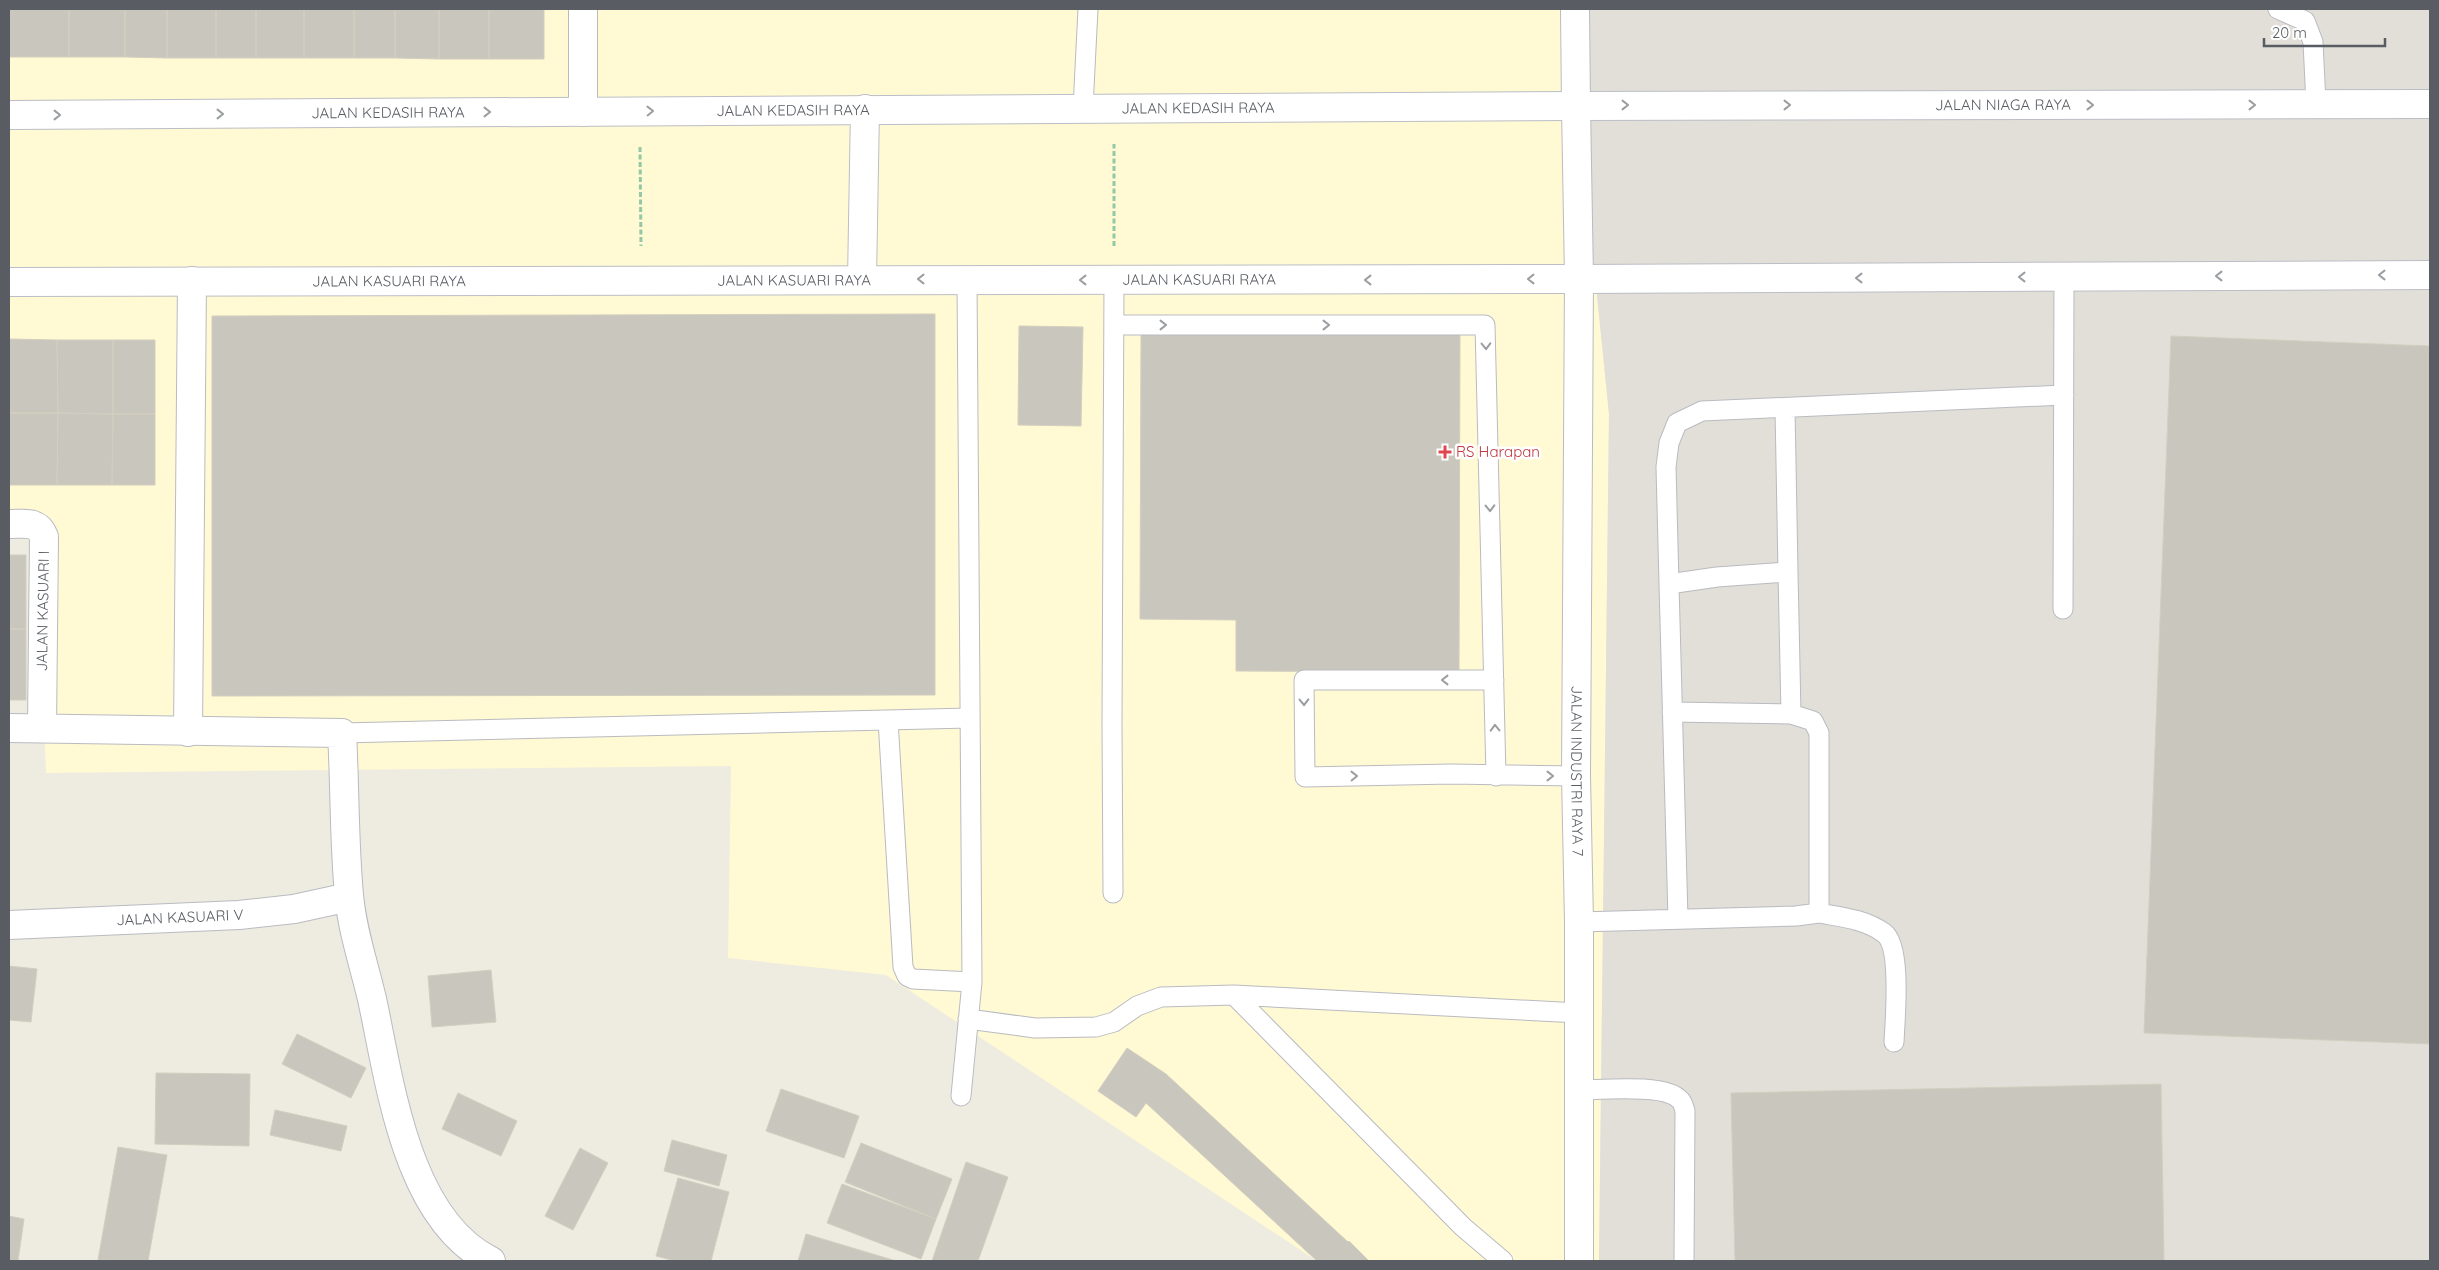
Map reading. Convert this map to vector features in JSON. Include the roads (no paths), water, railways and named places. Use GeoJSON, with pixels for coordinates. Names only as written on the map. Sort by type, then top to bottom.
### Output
{"type":"FeatureCollection","features":[{"type":"Feature","properties":{"kind":"main road"},"geometry":{"type":"LineString","coordinates":[[583,9],[583,112]]}},
{"type":"Feature","properties":{"kind":"main road","name":"JALAN INDUSTRI RAYA 7"},"geometry":{"type":"LineString","coordinates":[[1575,9],[1580,279],[1576,776],[1579,922],[1579,1261]]}},
{"type":"Feature","properties":{"kind":"main road","name":"JALAN NIAGA RAYA"},"geometry":{"type":"LineString","coordinates":[[1576,106],[2430,104]]}},
{"type":"Feature","properties":{"kind":"main road","name":"JALAN KEDASIH RAYA"},"geometry":{"type":"LineString","coordinates":[[9,115],[1576,106]]}},
{"type":"Feature","properties":{"kind":"main road"},"geometry":{"type":"LineString","coordinates":[[862,280],[865,109]]}},
{"type":"Feature","properties":{"kind":"main road"},"geometry":{"type":"LineString","coordinates":[[1580,279],[2430,275]]}},
{"type":"Feature","properties":{"kind":"main road","name":"JALAN KASUARI RAYA"},"geometry":{"type":"LineString","coordinates":[[9,282],[1580,279]]}},
{"type":"Feature","properties":{"kind":"main road"},"geometry":{"type":"LineString","coordinates":[[188,732],[192,281]]}},
{"type":"Feature","properties":{"kind":"main road","name":"JALAN KASUARI I"},"geometry":{"type":"LineString","coordinates":[[9,524],[34,524],[42,529],[44,537],[42,728]]}},
{"type":"Feature","properties":{"kind":"main road"},"geometry":{"type":"LineString","coordinates":[[9,728],[342,733],[349,897],[397,1112],[419,1178],[442,1220],[477,1254],[491,1261]]}},
{"type":"Feature","properties":{"kind":"main road","name":"JALAN KASUARI V"},"geometry":{"type":"LineString","coordinates":[[9,925],[239,915],[294,909],[349,897]]}},
{"type":"Feature","properties":{"kind":"lane"},"geometry":{"type":"LineString","coordinates":[[1084,108],[1088,9]]}},
{"type":"Feature","properties":{"kind":"lane"},"geometry":{"type":"LineString","coordinates":[[2278,9],[2305,21],[2313,42],[2316,104]]}},
{"type":"Feature","properties":{"kind":"lane"},"geometry":{"type":"LineString","coordinates":[[2063,609],[2064,276]]}},
{"type":"Feature","properties":{"kind":"lane"},"geometry":{"type":"LineString","coordinates":[[960,1096],[972,982],[968,279]]}},
{"type":"Feature","properties":{"kind":"lane"},"geometry":{"type":"LineString","coordinates":[[1113,893],[1114,280]]}},
{"type":"Feature","properties":{"kind":"lane"},"geometry":{"type":"LineString","coordinates":[[1114,325],[1485,325],[1496,776]]}},
{"type":"Feature","properties":{"kind":"lane"},"geometry":{"type":"LineString","coordinates":[[1678,919],[1666,467],[1669,443],[1677,423],[1702,411],[2064,396]]}},
{"type":"Feature","properties":{"kind":"lane"},"geometry":{"type":"LineString","coordinates":[[1784,408],[1791,714]]}},
{"type":"Feature","properties":{"kind":"lane"},"geometry":{"type":"LineString","coordinates":[[1669,584],[1717,577],[1788,572]]}},
{"type":"Feature","properties":{"kind":"lane"},"geometry":{"type":"LineString","coordinates":[[1494,680],[1304,680],[1305,777],[1451,774],[1576,776]]}},
{"type":"Feature","properties":{"kind":"lane"},"geometry":{"type":"LineString","coordinates":[[1672,712],[1791,714],[1813,721],[1819,734],[1818,913]]}},
{"type":"Feature","properties":{"kind":"lane"},"geometry":{"type":"LineString","coordinates":[[342,733],[969,718]]}},
{"type":"Feature","properties":{"kind":"lane"},"geometry":{"type":"LineString","coordinates":[[888,720],[903,968],[907,976],[913,979],[972,982]]}},
{"type":"Feature","properties":{"kind":"lane"},"geometry":{"type":"LineString","coordinates":[[1579,922],[1796,916],[1818,913],[1863,921],[1886,934],[1895,953],[1894,1042]]}},
{"type":"Feature","properties":{"kind":"lane"},"geometry":{"type":"LineString","coordinates":[[968,1019],[1035,1028],[1096,1027],[1114,1022],[1137,1006],[1161,997],[1234,995],[1579,1013]]}},
{"type":"Feature","properties":{"kind":"lane"},"geometry":{"type":"LineString","coordinates":[[1234,995],[1463,1227],[1503,1261]]}},
{"type":"Feature","properties":{"kind":"lane"},"geometry":{"type":"LineString","coordinates":[[1579,1090],[1650,1090],[1669,1093],[1680,1099],[1685,1111],[1684,1261]]}},
{"type":"Feature","properties":{"kind":"place","name":"RS Harapan"},"geometry":{"type":"Point","coordinates":[1445,452]}}]}
